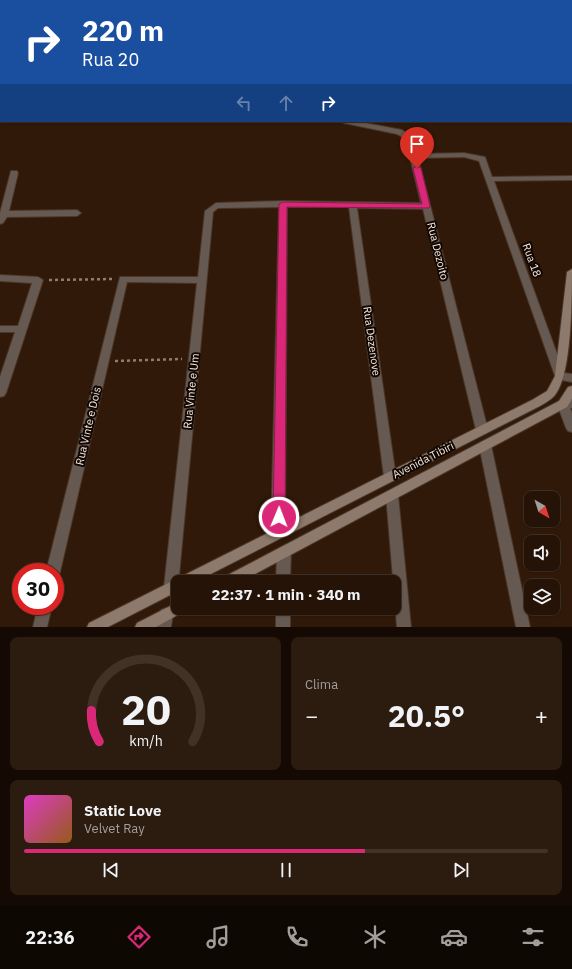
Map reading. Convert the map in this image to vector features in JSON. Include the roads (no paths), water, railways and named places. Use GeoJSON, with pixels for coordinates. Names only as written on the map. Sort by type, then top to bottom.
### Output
{"type":"FeatureCollection","features":[{"type":"Feature","properties":{"kind":"main road","name":"Avenida Tibiri"},"geometry":{"type":"LineString","coordinates":[[195,575],[546,397],[555,389],[560,376],[572,272]]}},
{"type":"Feature","properties":{"kind":"main road"},"geometry":{"type":"LineString","coordinates":[[568,404],[572,390]]}},
{"type":"Feature","properties":{"kind":"main road","name":"Avenida Tibiri"},"geometry":{"type":"LineString","coordinates":[[240,575],[568,404]]}},
{"type":"Feature","properties":{"kind":"main road"},"geometry":{"type":"LineString","coordinates":[[318,513],[326,529]]}},
{"type":"Feature","properties":{"kind":"main road","name":"Avenida Tibiri"},"geometry":{"type":"LineString","coordinates":[[94,627],[171,587]]}},
{"type":"Feature","properties":{"kind":"main road"},"geometry":{"type":"LineString","coordinates":[[142,627],[169,616]]}},
{"type":"Feature","properties":{"kind":"street","name":"Rua Dezoito"},"geometry":{"type":"LineString","coordinates":[[349,122],[385,129],[405,135],[410,141],[482,430]]}},
{"type":"Feature","properties":{"kind":"street","name":"Rua 18"},"geometry":{"type":"LineString","coordinates":[[414,156],[464,155],[482,158],[560,376]]}},
{"type":"Feature","properties":{"kind":"street"},"geometry":{"type":"LineString","coordinates":[[14,173],[2,218],[77,213]]}},
{"type":"Feature","properties":{"kind":"street"},"geometry":{"type":"LineString","coordinates":[[490,179],[572,178]]}},
{"type":"Feature","properties":{"kind":"street"},"geometry":{"type":"LineString","coordinates":[[278,533],[283,204],[426,206]]}},
{"type":"Feature","properties":{"kind":"street","name":"Rua Vinte e Um"},"geometry":{"type":"LineString","coordinates":[[178,575],[194,359],[203,280],[208,213],[214,207],[283,204]]}},
{"type":"Feature","properties":{"kind":"street","name":"Rua Dezenove"},"geometry":{"type":"LineString","coordinates":[[353,206],[390,477]]}},
{"type":"Feature","properties":{"kind":"street"},"geometry":{"type":"LineString","coordinates":[[0,278],[38,280],[0,393]]}},
{"type":"Feature","properties":{"kind":"street","name":"Rua Vinte e Dois"},"geometry":{"type":"LineString","coordinates":[[55,563],[123,279],[203,280]]}},
{"type":"Feature","properties":{"kind":"street"},"geometry":{"type":"LineString","coordinates":[[0,329],[22,329]]}},
{"type":"Feature","properties":{"kind":"street"},"geometry":{"type":"LineString","coordinates":[[560,376],[572,378]]}},
{"type":"Feature","properties":{"kind":"street"},"geometry":{"type":"LineString","coordinates":[[568,404],[572,428]]}},
{"type":"Feature","properties":{"kind":"street"},"geometry":{"type":"LineString","coordinates":[[485,446],[523,627]]}},
{"type":"Feature","properties":{"kind":"street"},"geometry":{"type":"LineString","coordinates":[[392,495],[404,627]]}},
{"type":"Feature","properties":{"kind":"street"},"geometry":{"type":"LineString","coordinates":[[283,575],[284,552]]}},
{"type":"Feature","properties":{"kind":"street"},"geometry":{"type":"LineString","coordinates":[[40,627],[43,615]]}},
{"type":"Feature","properties":{"kind":"street"},"geometry":{"type":"LineString","coordinates":[[283,615],[283,627]]}}]}
